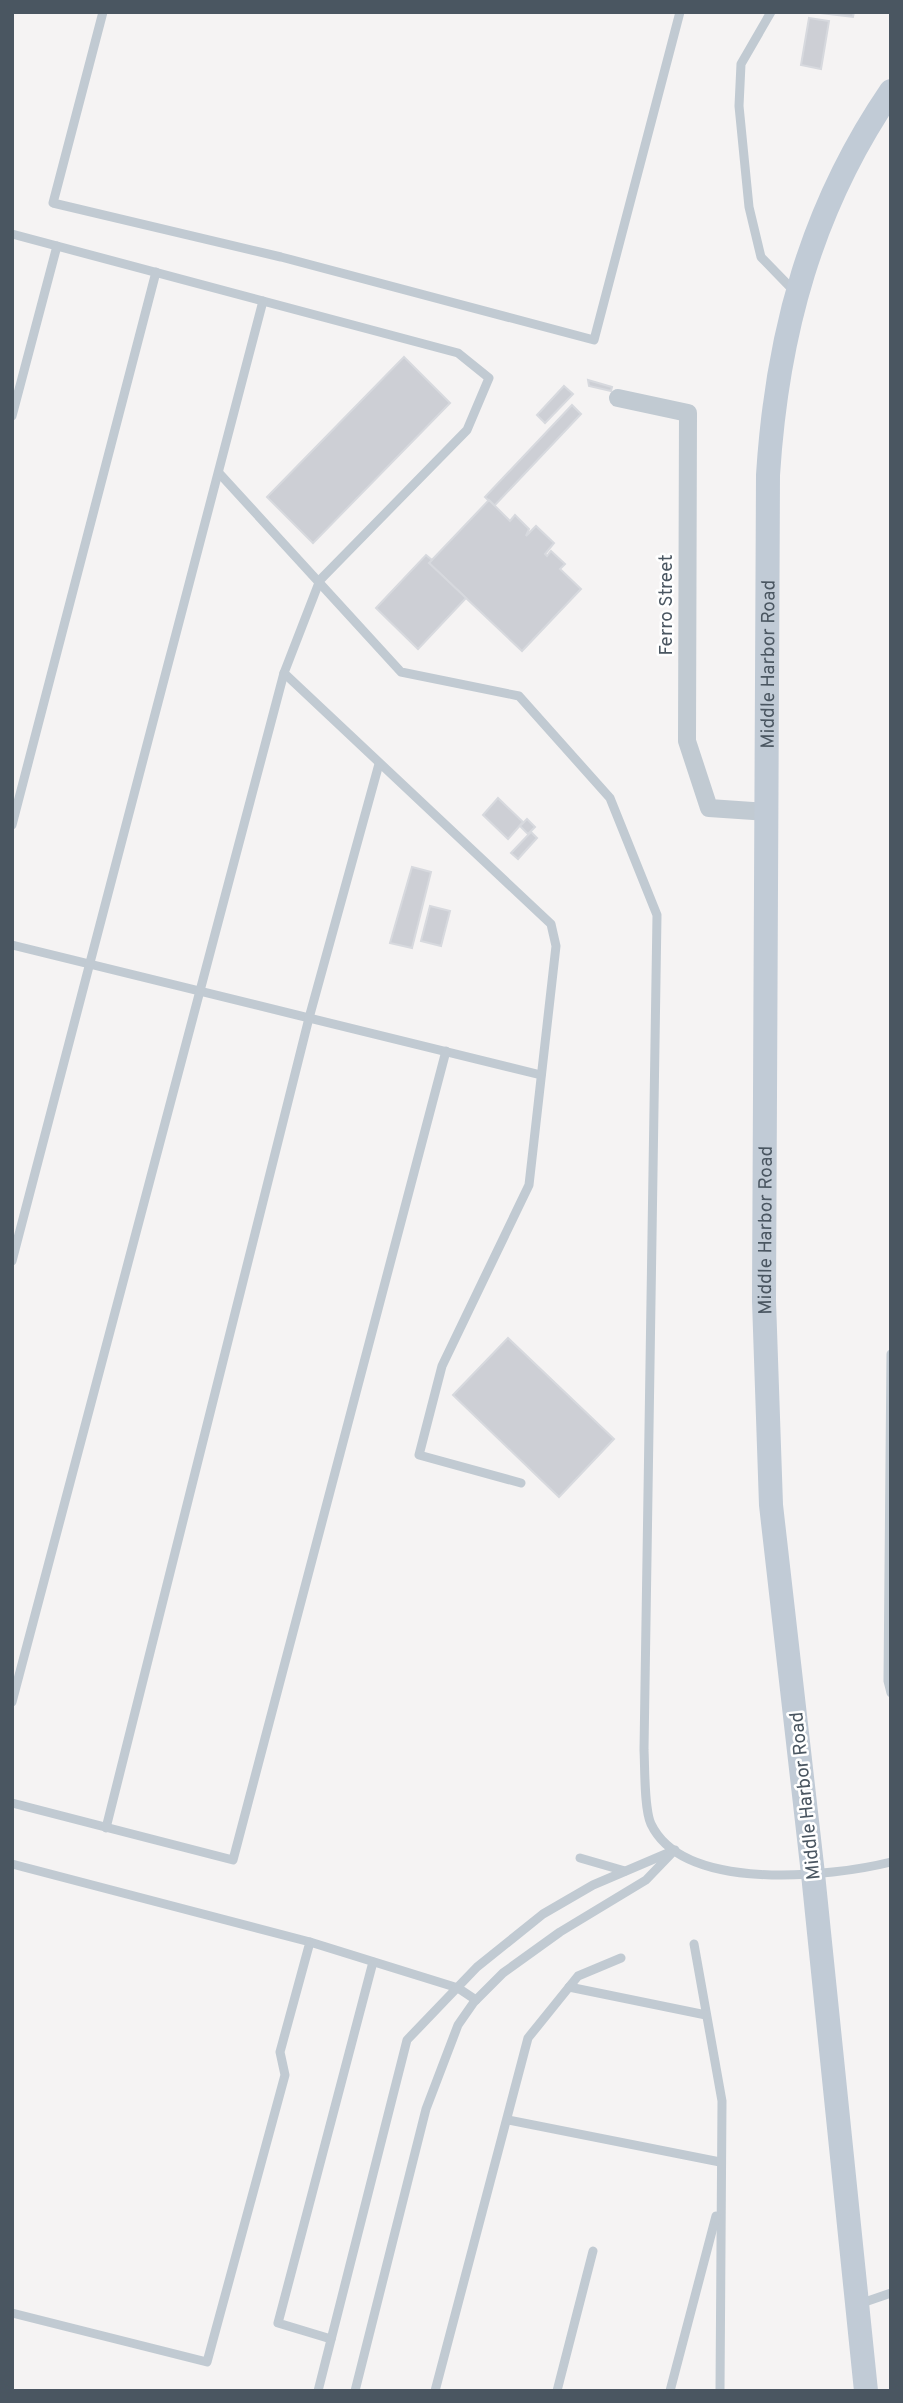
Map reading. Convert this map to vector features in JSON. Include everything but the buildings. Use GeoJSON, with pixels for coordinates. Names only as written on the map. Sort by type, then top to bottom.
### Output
{"type":"FeatureCollection","features":[{"type":"Feature","properties":{"kind":"main road","name":"Middle Harbor Road"},"geometry":{"type":"LineString","coordinates":[[866,2391],[813,1874],[771,1505],[764,1301],[769,461],[772,408],[795,292],[836,185],[864,130],[891,90]]}},
{"type":"Feature","properties":{"kind":"street","name":"Ferro Street"},"geometry":{"type":"LineString","coordinates":[[618,398],[688,413],[687,741],[709,808],[767,812]]}},
{"type":"Feature","properties":{"kind":"lane"},"geometry":{"type":"LineString","coordinates":[[103,12],[53,203],[281,257],[594,340],[680,12]]}},
{"type":"Feature","properties":{"kind":"lane"},"geometry":{"type":"LineString","coordinates":[[771,12],[741,64],[739,106],[749,207],[761,257],[795,292]]}},
{"type":"Feature","properties":{"kind":"lane"},"geometry":{"type":"LineString","coordinates":[[12,234],[458,353],[489,379],[467,430],[320,580],[284,673],[12,1702]]}},
{"type":"Feature","properties":{"kind":"lane"},"geometry":{"type":"LineString","coordinates":[[12,416],[57,246]]}},
{"type":"Feature","properties":{"kind":"lane"},"geometry":{"type":"LineString","coordinates":[[12,825],[156,272]]}},
{"type":"Feature","properties":{"kind":"lane"},"geometry":{"type":"LineString","coordinates":[[12,1261],[264,301]]}},
{"type":"Feature","properties":{"kind":"lane"},"geometry":{"type":"LineString","coordinates":[[219,473],[320,580],[401,672],[519,696],[610,798],[657,915],[644,1750],[650,1823],[666,1844],[699,1864],[752,1874],[813,1874],[891,1862]]}},
{"type":"Feature","properties":{"kind":"lane"},"geometry":{"type":"LineString","coordinates":[[284,673],[551,924],[555,946],[529,1185],[442,1366],[419,1455],[521,1483]]}},
{"type":"Feature","properties":{"kind":"lane"},"geometry":{"type":"LineString","coordinates":[[106,1828],[309,1017],[379,764]]}},
{"type":"Feature","properties":{"kind":"lane"},"geometry":{"type":"LineString","coordinates":[[12,945],[541,1075]]}},
{"type":"Feature","properties":{"kind":"lane"},"geometry":{"type":"LineString","coordinates":[[12,1803],[233,1860],[446,1051]]}},
{"type":"Feature","properties":{"kind":"lane"},"geometry":{"type":"LineString","coordinates":[[891,1354],[888,1681],[891,1693]]}},
{"type":"Feature","properties":{"kind":"lane"},"geometry":{"type":"LineString","coordinates":[[318,2391],[407,2040],[477,1967],[543,1914],[593,1885],[675,1850]]}},
{"type":"Feature","properties":{"kind":"lane"},"geometry":{"type":"LineString","coordinates":[[355,2391],[426,2109],[446,2050],[458,2025],[476,2000],[503,1973],[560,1932],[646,1880],[675,1850]]}},
{"type":"Feature","properties":{"kind":"lane"},"geometry":{"type":"LineString","coordinates":[[580,1858],[625,1871]]}},
{"type":"Feature","properties":{"kind":"lane"},"geometry":{"type":"LineString","coordinates":[[12,1864],[310,1942],[458,1988],[476,2000]]}},
{"type":"Feature","properties":{"kind":"lane"},"geometry":{"type":"LineString","coordinates":[[12,2313],[207,2362],[285,2075],[279,2052],[310,1942]]}},
{"type":"Feature","properties":{"kind":"lane"},"geometry":{"type":"LineString","coordinates":[[694,1944],[722,2101],[720,2391]]}},
{"type":"Feature","properties":{"kind":"lane"},"geometry":{"type":"LineString","coordinates":[[435,2391],[528,2038],[578,1976],[621,1958]]}},
{"type":"Feature","properties":{"kind":"lane"},"geometry":{"type":"LineString","coordinates":[[331,2339],[278,2323],[373,1962]]}},
{"type":"Feature","properties":{"kind":"lane"},"geometry":{"type":"LineString","coordinates":[[569,1987],[706,2015]]}},
{"type":"Feature","properties":{"kind":"lane"},"geometry":{"type":"LineString","coordinates":[[508,2120],[720,2162]]}},
{"type":"Feature","properties":{"kind":"lane"},"geometry":{"type":"LineString","coordinates":[[670,2391],[720,2201]]}},
{"type":"Feature","properties":{"kind":"lane"},"geometry":{"type":"LineString","coordinates":[[557,2391],[593,2251]]}},
{"type":"Feature","properties":{"kind":"lane"},"geometry":{"type":"LineString","coordinates":[[857,2304],[891,2293]]}}]}
